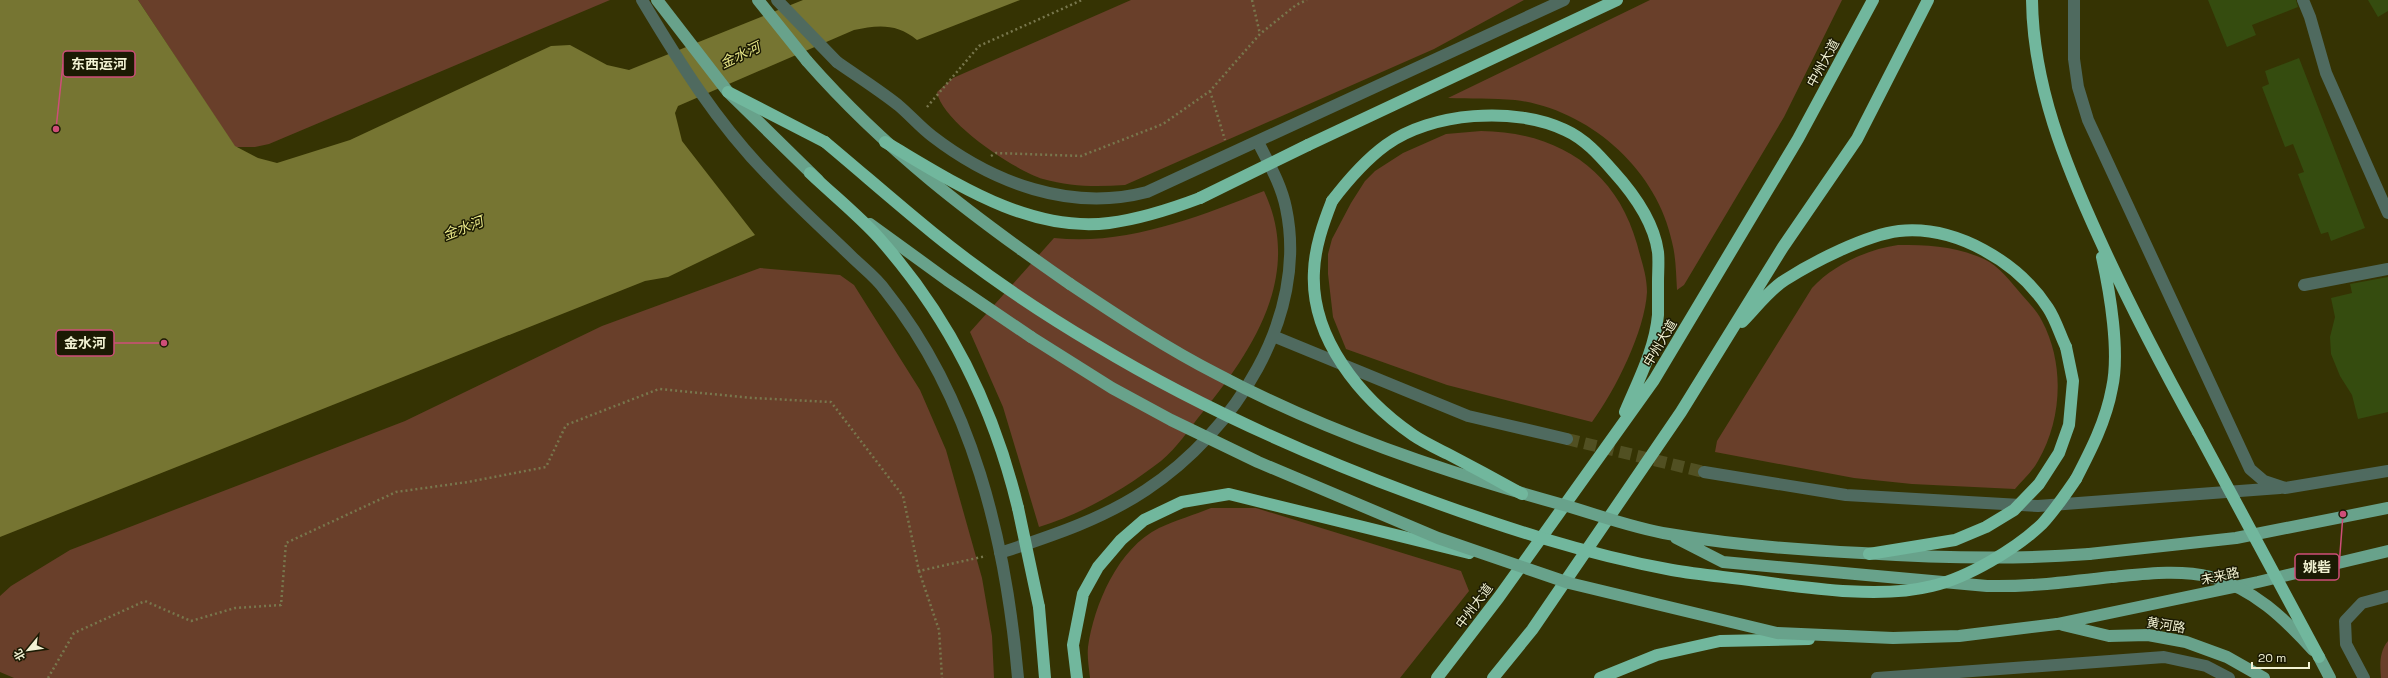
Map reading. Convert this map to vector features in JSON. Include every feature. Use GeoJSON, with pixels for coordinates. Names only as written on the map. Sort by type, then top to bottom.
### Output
{"type":"FeatureCollection","features":[{"type":"Feature","properties":{"kind":"highway"},"geometry":{"type":"LineString","coordinates":[[885,142],[971,192],[1033,216],[1079,224],[1109,223],[1170,210],[1200,198],[1308,145],[1616,0]]}},
{"type":"Feature","properties":{"kind":"highway","name":"中州大道"},"geometry":{"type":"LineString","coordinates":[[1437,678],[1499,597],[1654,380],[1798,139],[1873,0]]}},
{"type":"Feature","properties":{"kind":"highway"},"geometry":{"type":"LineString","coordinates":[[1494,678],[1532,630],[1677,418],[1783,247],[1857,139],[1928,0]]}},
{"type":"Feature","properties":{"kind":"highway"},"geometry":{"type":"LineString","coordinates":[[2032,0],[2042,86],[2060,147],[2096,231],[2130,306],[2319,657]]}},
{"type":"Feature","properties":{"kind":"highway"},"geometry":{"type":"LineString","coordinates":[[728,92],[825,142],[936,235],[1020,295],[1096,345],[1207,407],[1345,469],[1487,522],[1577,548],[1672,570],[1821,590],[1885,591],[1931,587],[1964,574],[2012,547],[2040,526],[2060,504],[2076,479],[2092,448],[2105,418],[2113,387],[2114,350],[2108,284],[2096,231]]}},
{"type":"Feature","properties":{"kind":"highway"},"geometry":{"type":"LineString","coordinates":[[1522,494],[1414,436],[1378,406],[1352,378],[1326,336],[1315,300],[1314,271],[1320,232],[1332,201],[1354,171],[1387,144],[1419,129],[1451,119],[1490,115],[1528,118],[1566,130],[1592,148],[1619,178],[1645,213],[1658,251],[1658,316],[1652,342],[1619,430]]}},
{"type":"Feature","properties":{"kind":"highway"},"geometry":{"type":"LineString","coordinates":[[810,173],[878,237],[952,336],[991,416],[1008,463],[1039,607],[1045,678]]}},
{"type":"Feature","properties":{"kind":"highway"},"geometry":{"type":"LineString","coordinates":[[1728,336],[1784,280],[1855,244],[1899,231],[1922,231],[1957,238],[1991,253],[2022,275],[2049,309],[2066,347],[2073,381],[2069,425],[2059,453],[2039,484],[2014,510],[1986,527],[1955,540],[1869,554]]}},
{"type":"Feature","properties":{"kind":"highway"},"geometry":{"type":"LineString","coordinates":[[1077,678],[1073,645],[1083,594],[1098,567],[1121,540],[1144,520],[1182,502],[1230,494],[1511,563]]}},
{"type":"Feature","properties":{"kind":"highway"},"geometry":{"type":"LineString","coordinates":[[1600,678],[1657,655],[1720,641],[1893,638]]}},
{"type":"Feature","properties":{"kind":"main road","name":"未来路"},"geometry":{"type":"LineString","coordinates":[[657,0],[728,92],[810,173],[866,221],[947,280],[1031,337],[1112,388],[1171,420],[1258,462],[1438,538],[1569,583],[1777,633],[1893,638],[1958,636],[2057,624],[2258,582],[2388,551]]}},
{"type":"Feature","properties":{"kind":"main road"},"geometry":{"type":"LineString","coordinates":[[758,0],[838,97],[885,142],[973,216],[1070,284],[1166,346],[1270,401],[1336,430],[1409,458],[1522,494],[1666,534],[1810,550],[1927,557],[2037,558],[2089,554],[2236,538],[2388,508]]}},
{"type":"Feature","properties":{"kind":"main road"},"geometry":{"type":"LineString","coordinates":[[1666,534],[1723,562],[1987,586],[2021,587],[2145,574],[2174,573],[2211,577],[2254,596],[2285,619],[2319,657],[2330,678]]}},
{"type":"Feature","properties":{"kind":"main road","name":"黄河路"},"geometry":{"type":"LineString","coordinates":[[2057,624],[2109,636],[2148,635],[2186,642],[2227,657],[2264,678]]}},
{"type":"Feature","properties":{"kind":"street"},"geometry":{"type":"LineString","coordinates":[[642,0],[663,36],[712,111],[767,175],[884,288],[910,325],[941,374],[977,463],[1000,553],[1013,621],[1018,678]]}},
{"type":"Feature","properties":{"kind":"street"},"geometry":{"type":"LineString","coordinates":[[777,0],[837,62],[899,106],[932,136],[975,164],[1035,191],[1078,199],[1130,196],[1147,192],[1564,0]]}},
{"type":"Feature","properties":{"kind":"street"},"geometry":{"type":"LineString","coordinates":[[2074,0],[2074,59],[2078,87],[2088,120],[2250,469],[2264,481],[2285,488]]}},
{"type":"Feature","properties":{"kind":"street"},"geometry":{"type":"LineString","coordinates":[[2303,0],[2310,17],[2326,73],[2388,213]]}},
{"type":"Feature","properties":{"kind":"street"},"geometry":{"type":"LineString","coordinates":[[1000,553],[1059,534],[1094,520],[1167,475],[1185,460],[1211,433],[1241,394],[1262,361],[1273,336],[1284,304],[1289,267],[1289,229],[1280,185],[1258,142]]}},
{"type":"Feature","properties":{"kind":"street"},"geometry":{"type":"LineString","coordinates":[[2304,285],[2388,269]]}},
{"type":"Feature","properties":{"kind":"street"},"geometry":{"type":"LineString","coordinates":[[1273,336],[1468,416],[1567,439]]}},
{"type":"Feature","properties":{"kind":"street"},"geometry":{"type":"LineString","coordinates":[[1704,472],[1846,495],[2038,506],[2285,488],[2388,471]]}},
{"type":"Feature","properties":{"kind":"street"},"geometry":{"type":"LineString","coordinates":[[2364,678],[2346,644],[2345,621],[2362,603],[2388,596]]}},
{"type":"Feature","properties":{"kind":"street"},"geometry":{"type":"LineString","coordinates":[[1877,678],[2164,657],[2206,666],[2229,678]]}},
{"type":"Feature","properties":{"kind":"path"},"geometry":{"type":"LineString","coordinates":[[927,107],[979,46],[1082,0]]}},
{"type":"Feature","properties":{"kind":"path"},"geometry":{"type":"LineString","coordinates":[[1252,0],[1260,34]]}},
{"type":"Feature","properties":{"kind":"path"},"geometry":{"type":"LineString","coordinates":[[975,164],[996,153],[1081,156],[1163,124],[1210,91],[1260,34],[1296,5],[1307,0]]}},
{"type":"Feature","properties":{"kind":"path"},"geometry":{"type":"LineString","coordinates":[[1210,91],[1229,155]]}},
{"type":"Feature","properties":{"kind":"path"},"geometry":{"type":"LineString","coordinates":[[48,678],[74,632],[145,601],[191,621],[235,608],[281,605],[286,543],[396,492],[468,482],[546,467],[566,425],[658,389],[753,398],[831,402],[904,496],[919,571],[939,630],[942,678]]}},
{"type":"Feature","properties":{"kind":"path"},"geometry":{"type":"LineString","coordinates":[[919,571],[1000,553]]}},
{"type":"Feature","properties":{"kind":"shaded area"},"geometry":{"type":"Polygon","coordinates":[[[138,0],[610,0],[269,144],[255,147],[235,147],[138,0]]]}},
{"type":"Feature","properties":{"kind":"shaded area"},"geometry":{"type":"Polygon","coordinates":[[[1131,0],[1524,0],[1434,49],[1125,185],[1074,185],[1053,182],[1030,174],[1015,166],[981,143],[952,117],[942,104],[937,92],[953,78],[1131,0]]]}},
{"type":"Feature","properties":{"kind":"shaded area"},"geometry":{"type":"Polygon","coordinates":[[[1650,0],[1842,0],[1784,117],[1684,285],[1677,290],[1676,266],[1672,242],[1664,215],[1651,190],[1635,167],[1615,147],[1593,130],[1568,116],[1542,106],[1515,100],[1448,98],[1650,0]]]}},
{"type":"Feature","properties":{"kind":"shaded area"},"geometry":{"type":"Polygon","coordinates":[[[1481,131],[1509,133],[1534,139],[1558,147],[1580,160],[1598,176],[1614,195],[1627,218],[1637,244],[1647,286],[1645,308],[1641,324],[1635,342],[1619,378],[1592,422],[1447,385],[1346,349],[1333,317],[1328,274],[1328,254],[1332,239],[1351,203],[1365,181],[1375,171],[1403,153],[1446,134],[1481,131]]]}},
{"type":"Feature","properties":{"kind":"shaded area"},"geometry":{"type":"Polygon","coordinates":[[[1264,191],[1275,222],[1278,252],[1275,281],[1267,309],[1255,337],[1239,363],[1183,438],[1161,461],[1103,500],[1055,522],[1039,527],[1003,407],[970,332],[1054,238],[1108,238],[1135,234],[1188,219],[1264,191]]]}},
{"type":"Feature","properties":{"kind":"shaded area"},"geometry":{"type":"Polygon","coordinates":[[[1898,245],[1942,247],[1962,251],[1984,259],[1995,266],[2004,275],[2040,317],[2054,355],[2058,392],[2052,428],[2046,445],[2036,465],[2027,476],[2015,489],[1912,484],[1854,478],[1715,452],[1717,441],[1812,288],[1830,272],[1852,259],[1875,250],[1898,245]]]}},
{"type":"Feature","properties":{"kind":"shaded area"},"geometry":{"type":"Polygon","coordinates":[[[760,268],[840,275],[854,285],[920,390],[946,450],[982,578],[992,636],[994,678],[14,678],[0,672],[0,596],[11,586],[70,550],[405,421],[602,326],[760,268]]]}},
{"type":"Feature","properties":{"kind":"shaded area"},"geometry":{"type":"Polygon","coordinates":[[[1211,508],[1256,508],[1461,571],[1469,591],[1400,678],[1090,678],[1088,647],[1091,631],[1102,596],[1120,563],[1131,549],[1144,537],[1172,522],[1211,508]]]}},
{"type":"Feature","properties":{"kind":"shaded area"},"geometry":{"type":"Polygon","coordinates":[[[2388,641],[2388,678],[2381,678],[2380,663],[2383,650],[2388,641]]]}},
{"type":"Feature","properties":{"kind":"water"},"geometry":{"type":"Polygon","coordinates":[[[0,0],[138,0],[235,146],[258,158],[277,163],[350,140],[551,46],[570,45],[607,65],[629,70],[803,0],[1020,0],[917,40],[909,34],[894,28],[879,26],[854,30],[678,106],[675,113],[682,141],[755,235],[668,277],[645,281],[0,537],[0,0]]]}},
{"type":"Feature","properties":{"kind":"building"},"geometry":{"type":"Polygon","coordinates":[[[2208,0],[2296,0],[2298,7],[2252,25],[2256,35],[2227,47],[2208,0]]]}},
{"type":"Feature","properties":{"kind":"building"},"geometry":{"type":"Polygon","coordinates":[[[2368,0],[2388,0],[2388,11],[2378,17],[2368,0]]]}},
{"type":"Feature","properties":{"kind":"building"},"geometry":{"type":"Polygon","coordinates":[[[2299,58],[2365,228],[2331,241],[2328,232],[2321,234],[2298,174],[2304,172],[2293,144],[2285,147],[2262,87],[2269,84],[2265,71],[2299,58]]]}},
{"type":"Feature","properties":{"kind":"building"},"geometry":{"type":"Polygon","coordinates":[[[2388,277],[2388,412],[2358,419],[2352,395],[2340,376],[2331,354],[2330,337],[2335,317],[2331,298],[2352,293],[2350,284],[2388,277]]]}},
{"type":"Feature","properties":{"kind":"tunnel"},"geometry":{"type":"LineString","coordinates":[[1567,439],[1704,472]]}},
{"type":"Feature","properties":{"kind":"place","name":"东西运河"},"geometry":{"type":"Point","coordinates":[56,129]}},
{"type":"Feature","properties":{"kind":"place","name":"金水河"},"geometry":{"type":"Point","coordinates":[164,343]}},
{"type":"Feature","properties":{"kind":"place","name":"姚砦"},"geometry":{"type":"Point","coordinates":[2343,514]}}]}
